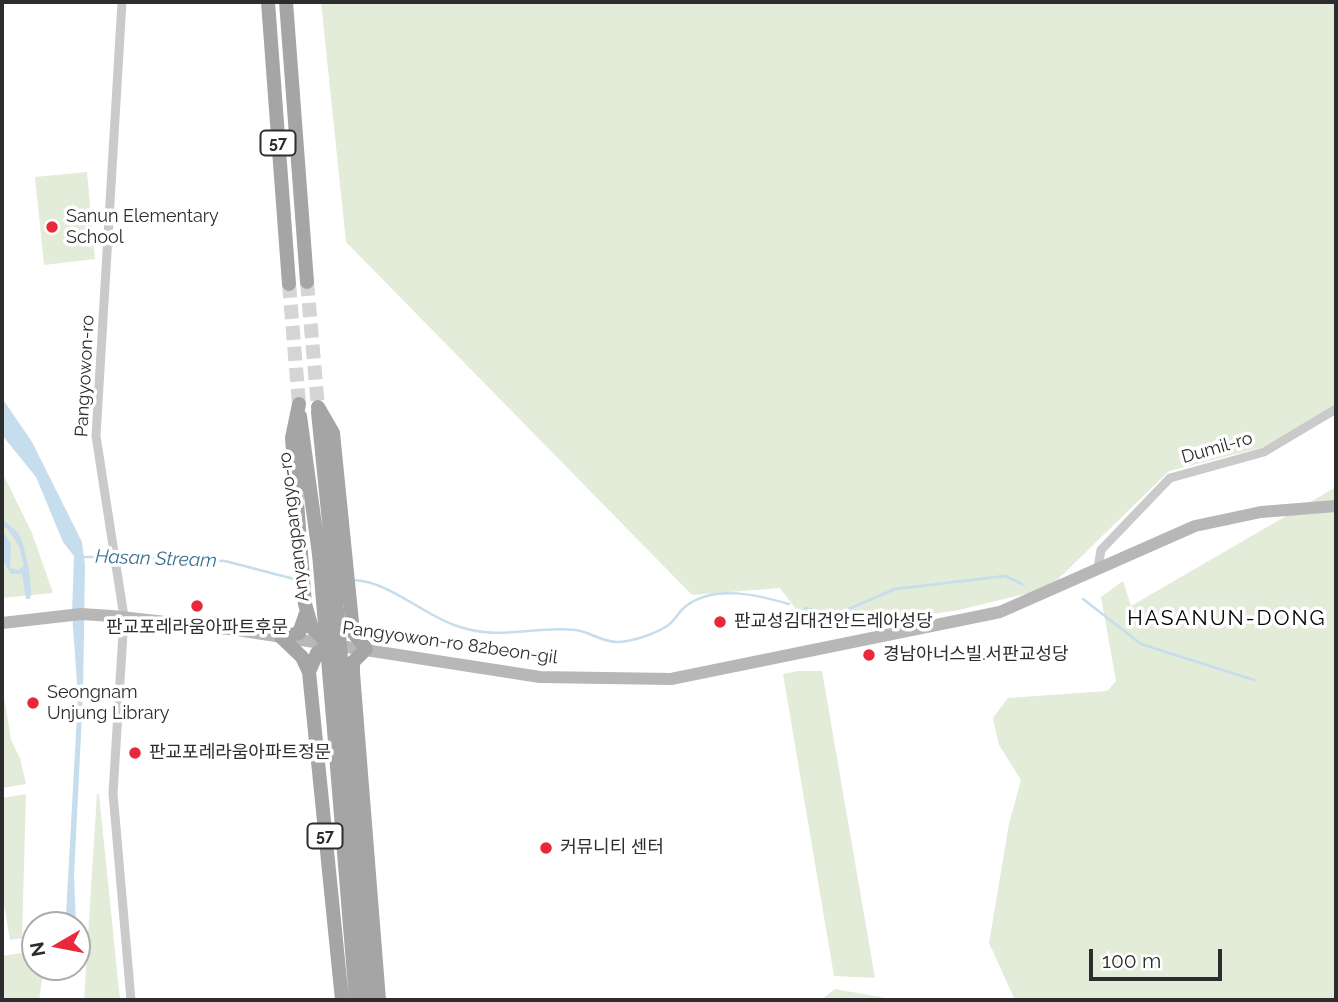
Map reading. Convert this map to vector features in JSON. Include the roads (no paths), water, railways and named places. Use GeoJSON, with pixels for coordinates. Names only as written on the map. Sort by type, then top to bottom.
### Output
{"type":"FeatureCollection","features":[{"type":"Feature","properties":{"kind":"main road","name":"57"},"geometry":{"type":"LineString","coordinates":[[268,2],[289,284]]}},
{"type":"Feature","properties":{"kind":"main road","name":"57"},"geometry":{"type":"LineString","coordinates":[[286,2],[307,282]]}},
{"type":"Feature","properties":{"kind":"main road","name":"Anyangpangyo-ro"},"geometry":{"type":"LineString","coordinates":[[306,607],[292,438],[299,404],[333,553],[350,608],[353,632],[366,649]]}},
{"type":"Feature","properties":{"kind":"main road","name":"Anyangpangyo-ro"},"geometry":{"type":"LineString","coordinates":[[318,407],[333,553],[340,730],[351,851]]}},
{"type":"Feature","properties":{"kind":"main road"},"geometry":{"type":"LineString","coordinates":[[281,636],[299,633],[306,607]]}},
{"type":"Feature","properties":{"kind":"main road"},"geometry":{"type":"LineString","coordinates":[[306,607],[312,628],[327,644],[341,653],[353,673]]}},
{"type":"Feature","properties":{"kind":"main road"},"geometry":{"type":"LineString","coordinates":[[309,672],[314,658],[344,632],[350,608]]}},
{"type":"Feature","properties":{"kind":"main road"},"geometry":{"type":"LineString","coordinates":[[281,636],[302,657],[309,672]]}},
{"type":"Feature","properties":{"kind":"main road"},"geometry":{"type":"LineString","coordinates":[[353,673],[354,662],[366,649]]}},
{"type":"Feature","properties":{"kind":"main road","name":"57"},"geometry":{"type":"LineString","coordinates":[[309,672],[342,1000]]}},
{"type":"Feature","properties":{"kind":"main road","name":"57"},"geometry":{"type":"LineString","coordinates":[[353,673],[379,1000]]}},
{"type":"Feature","properties":{"kind":"main road","name":"57"},"geometry":{"type":"LineString","coordinates":[[351,851],[356,1000]]}},
{"type":"Feature","properties":{"kind":"main road","name":"57"},"geometry":{"type":"LineString","coordinates":[[351,851],[369,1000]]}},
{"type":"Feature","properties":{"kind":"main road"},"geometry":{"type":"LineString","coordinates":[[334,924],[351,851]]}},
{"type":"Feature","properties":{"kind":"main road"},"geometry":{"type":"LineString","coordinates":[[351,851],[374,930]]}},
{"type":"Feature","properties":{"kind":"street","name":"Pangyowon-ro"},"geometry":{"type":"LineString","coordinates":[[122,2],[96,436],[121,590],[113,793],[131,1000]]}},
{"type":"Feature","properties":{"kind":"street","name":"Dumil-ro"},"geometry":{"type":"LineString","coordinates":[[1098,568],[1101,550],[1170,478],[1264,452],[1336,409]]}},
{"type":"Feature","properties":{"kind":"street","name":"Pangyowon-ro 82beon-gil"},"geometry":{"type":"LineString","coordinates":[[281,636],[540,677],[671,679],[1000,612],[1028,602],[1195,526],[1282,509],[1336,506]]}},
{"type":"Feature","properties":{"kind":"street"},"geometry":{"type":"LineString","coordinates":[[2,623],[81,614],[281,636]]}},
{"type":"Feature","properties":{"kind":"water"},"geometry":{"type":"Polygon","coordinates":[[[2,398],[32,442],[82,542],[85,566],[83,695],[74,875],[75,911],[66,911],[78,697],[72,613],[74,556],[63,542],[36,477],[2,435],[2,398]]]}},
{"type":"Feature","properties":{"kind":"water"},"geometry":{"type":"Polygon","coordinates":[[[2,517],[18,533],[23,546],[30,576],[30,599],[26,599],[22,574],[11,574],[2,559],[2,530],[11,544],[10,568],[18,570],[24,566],[19,546],[7,528],[2,528],[2,517]]]}},
{"type":"Feature","properties":{"kind":"waterway","name":"Hasan Stream"},"geometry":{"type":"LineString","coordinates":[[83,557],[111,557]]}},
{"type":"Feature","properties":{"kind":"waterway","name":"Hasan Stream"},"geometry":{"type":"LineString","coordinates":[[118,557],[225,561],[298,580]]}},
{"type":"Feature","properties":{"kind":"waterway","name":"Hasan Stream"},"geometry":{"type":"LineString","coordinates":[[805,608],[837,614],[895,589],[1005,576],[1022,584]]}},
{"type":"Feature","properties":{"kind":"waterway","name":"Hasan Stream"},"geometry":{"type":"LineString","coordinates":[[353,580],[379,586],[442,620],[470,630],[501,633],[576,630],[617,642],[650,635],[662,629],[686,606],[710,595],[736,593],[789,604]]}},
{"type":"Feature","properties":{"kind":"waterway","name":"Hasan Stream"},"geometry":{"type":"LineString","coordinates":[[1083,599],[1141,644],[1254,680]]}},
{"type":"Feature","properties":{"kind":"tunnel"},"geometry":{"type":"LineString","coordinates":[[307,282],[318,407]]}},
{"type":"Feature","properties":{"kind":"tunnel"},"geometry":{"type":"LineString","coordinates":[[289,284],[299,404]]}},
{"type":"Feature","properties":{"kind":"place","name":"Sanun Elementary School"},"geometry":{"type":"Point","coordinates":[52,227]}},
{"type":"Feature","properties":{"kind":"place","name":"판교포레라움아파트후문"},"geometry":{"type":"Point","coordinates":[197,606]}},
{"type":"Feature","properties":{"kind":"place","name":"판교성김대건안드레아성당"},"geometry":{"type":"Point","coordinates":[720,622]}},
{"type":"Feature","properties":{"kind":"place","name":"경남아너스빌.서판교성당"},"geometry":{"type":"Point","coordinates":[869,655]}},
{"type":"Feature","properties":{"kind":"place","name":"Seongnam Unjung Library"},"geometry":{"type":"Point","coordinates":[33,703]}},
{"type":"Feature","properties":{"kind":"place","name":"판교포레라움아파트정문"},"geometry":{"type":"Point","coordinates":[135,753]}},
{"type":"Feature","properties":{"kind":"place","name":"커뮤니티 센터"},"geometry":{"type":"Point","coordinates":[546,848]}},
{"type":"Feature","properties":{"kind":"district","name":"HASANUN-DONG"},"geometry":{"type":"Point","coordinates":[1227,619]}}]}
